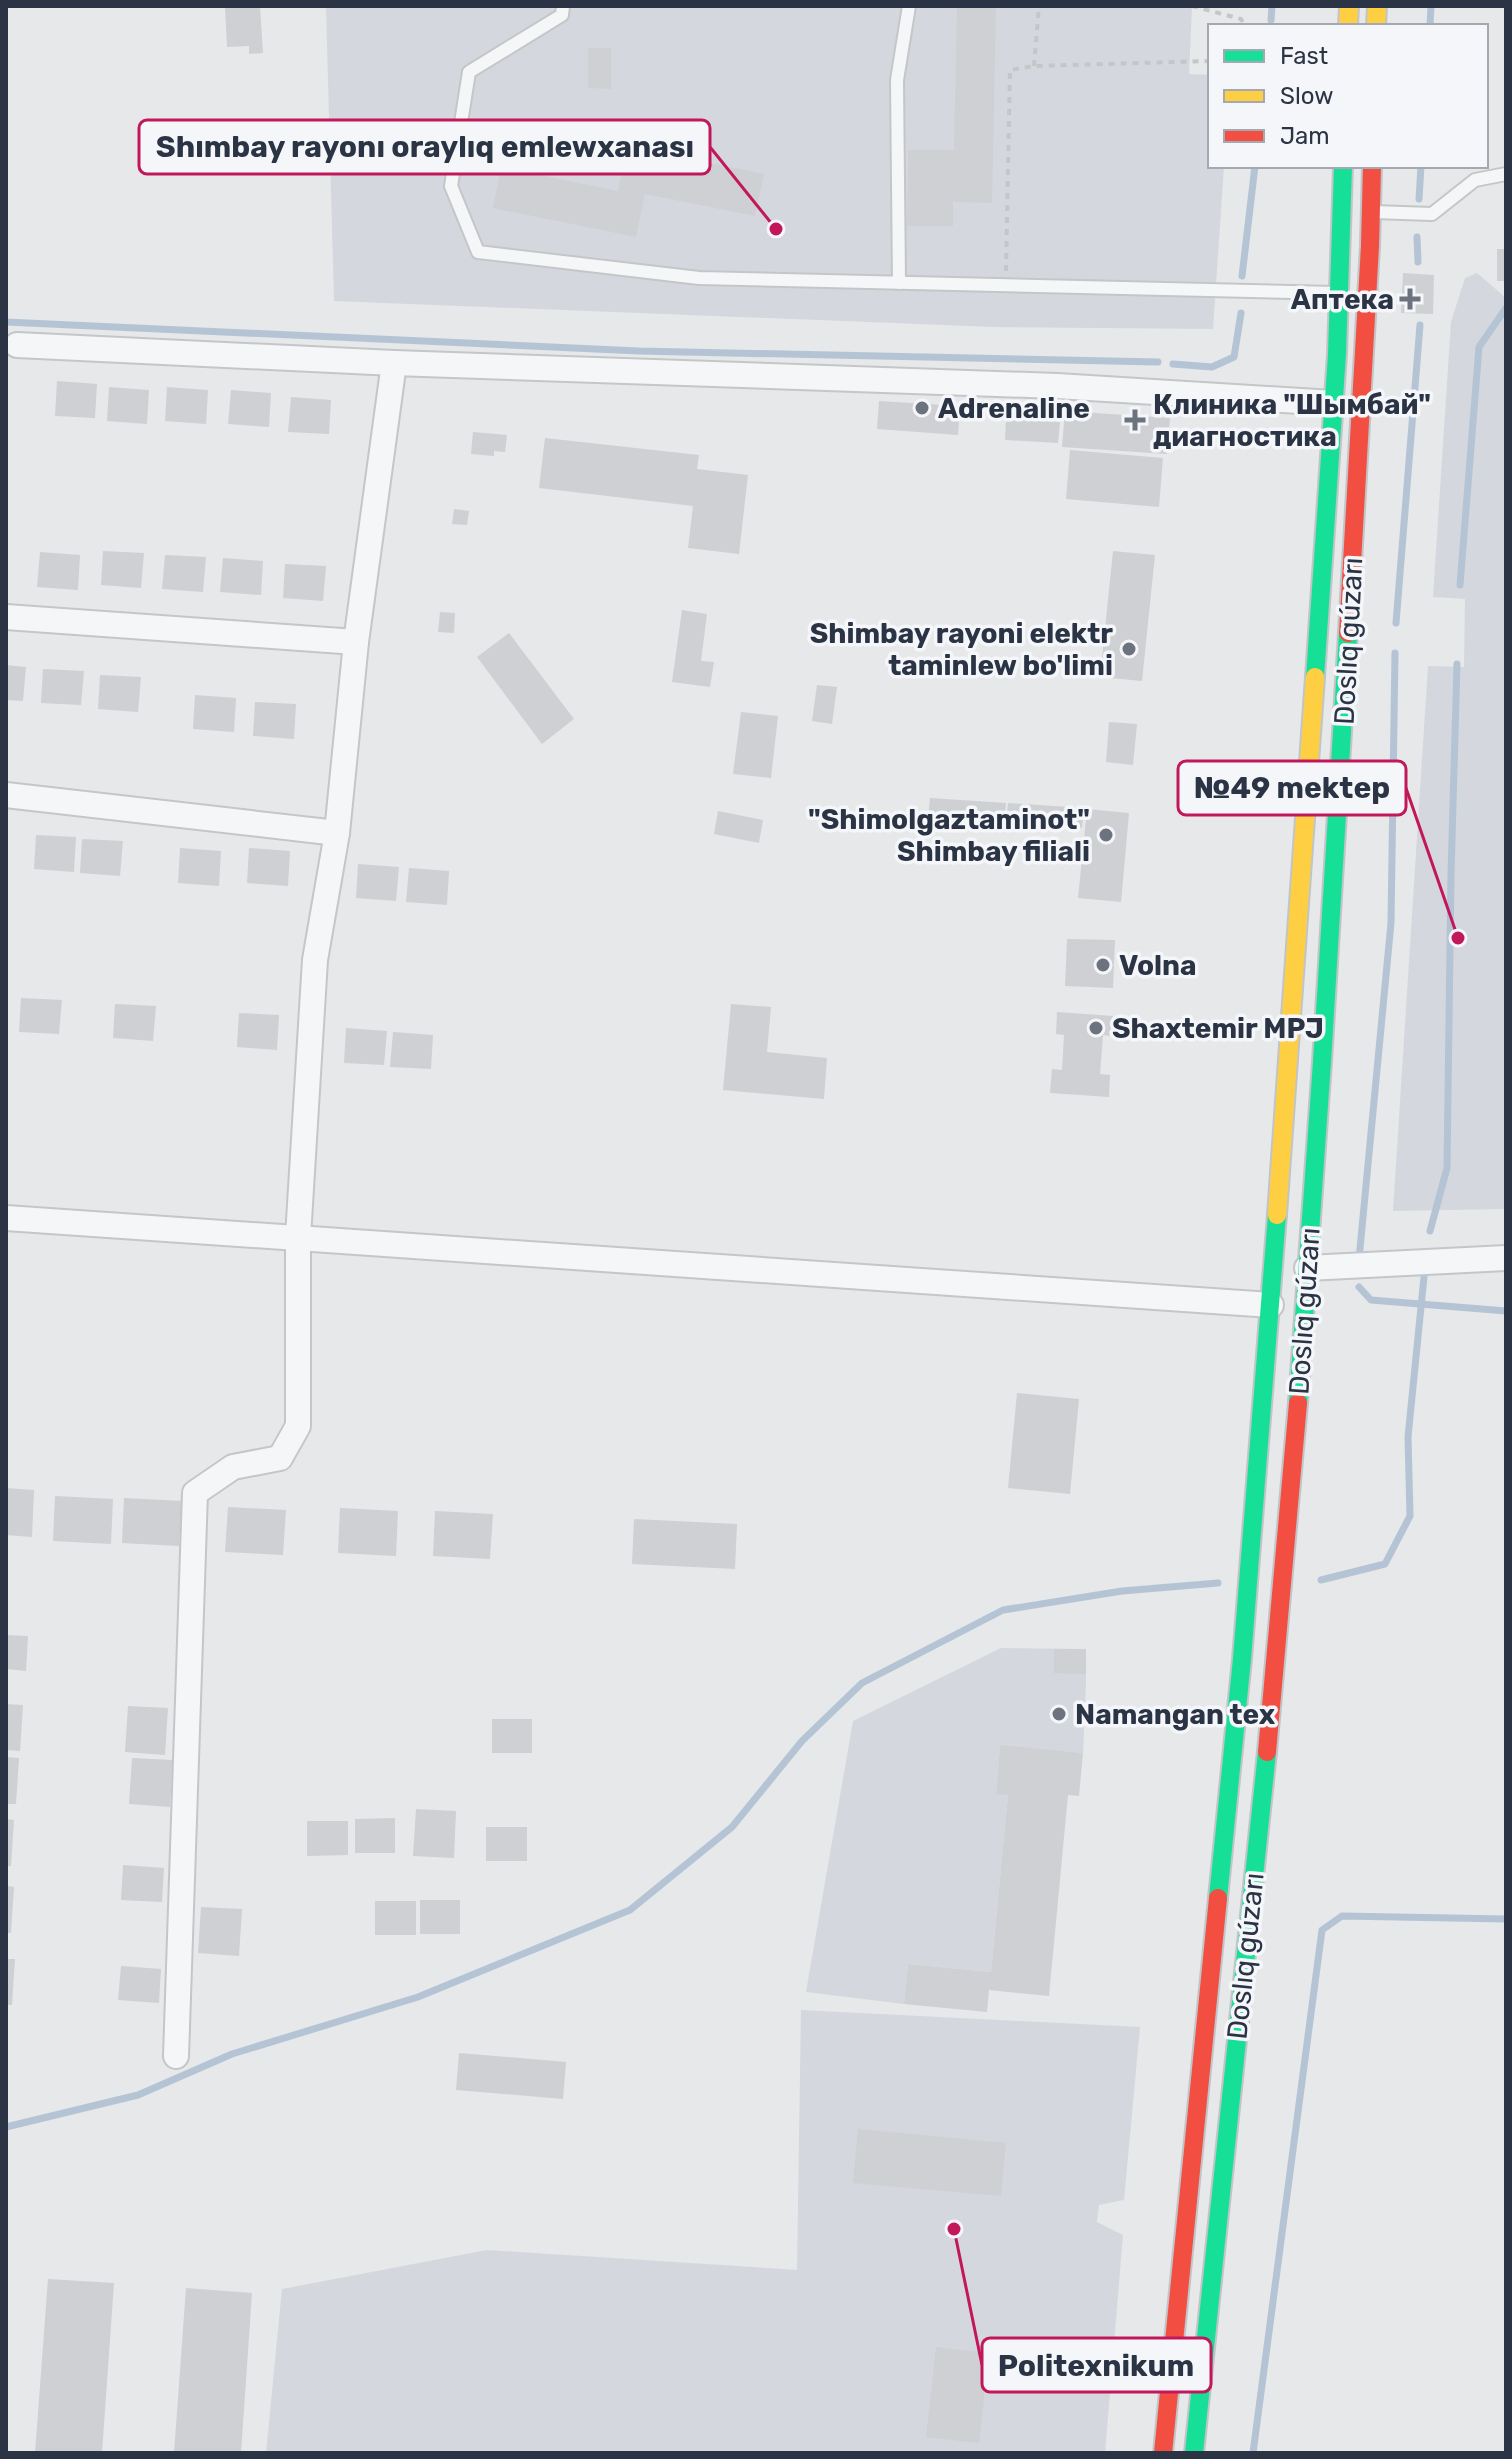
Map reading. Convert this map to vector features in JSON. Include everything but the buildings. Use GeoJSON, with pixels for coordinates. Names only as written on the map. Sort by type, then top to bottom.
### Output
{"type":"FeatureCollection","features":[{"type":"Feature","properties":{"kind":"main road","name":"Doslıq gúzarı"},"geometry":{"type":"LineString","coordinates":[[1163,2453],[1242,1659],[1271,1305],[1333,403],[1343,168]]}},
{"type":"Feature","properties":{"kind":"main road","name":"Doslıq gúzarı"},"geometry":{"type":"LineString","coordinates":[[1194,2453],[1265,1761],[1307,1268],[1338,829],[1372,168]]}},
{"type":"Feature","properties":{"kind":"main road"},"geometry":{"type":"LineString","coordinates":[[1340,269],[1369,270]]}},
{"type":"Feature","properties":{"kind":"street"},"geometry":{"type":"LineString","coordinates":[[17,345],[394,363],[1057,386],[1333,403]]}},
{"type":"Feature","properties":{"kind":"street"},"geometry":{"type":"LineString","coordinates":[[176,2056],[195,1493],[233,1467],[280,1458],[298,1426],[298,1237],[315,960],[337,833],[356,642],[394,363]]}},
{"type":"Feature","properties":{"kind":"street"},"geometry":{"type":"LineString","coordinates":[[6,617],[356,642]]}},
{"type":"Feature","properties":{"kind":"street"},"geometry":{"type":"LineString","coordinates":[[6,795],[337,833]]}},
{"type":"Feature","properties":{"kind":"street"},"geometry":{"type":"LineString","coordinates":[[6,1218],[1205,1303],[1271,1305]]}},
{"type":"Feature","properties":{"kind":"street"},"geometry":{"type":"LineString","coordinates":[[1307,1268],[1506,1258]]}},
{"type":"Feature","properties":{"kind":"lane"},"geometry":{"type":"LineString","coordinates":[[563,6],[562,15],[469,72],[451,186],[478,252],[699,278],[1339,294]]}},
{"type":"Feature","properties":{"kind":"lane"},"geometry":{"type":"LineString","coordinates":[[899,283],[897,80],[909,6]]}},
{"type":"Feature","properties":{"kind":"lane"},"geometry":{"type":"LineString","coordinates":[[1371,212],[1432,214],[1475,180],[1506,174]]}},
{"type":"Feature","properties":{"kind":"path"},"geometry":{"type":"LineString","coordinates":[[1034,66],[1039,6]]}},
{"type":"Feature","properties":{"kind":"path"},"geometry":{"type":"LineString","coordinates":[[1192,6],[1241,19],[1244,24]]}},
{"type":"Feature","properties":{"kind":"path"},"geometry":{"type":"LineString","coordinates":[[1005,286],[1010,70],[1034,66],[1208,61]]}},
{"type":"Feature","properties":{"kind":"shaded area"},"geometry":{"type":"Polygon","coordinates":[[[326,6],[1192,6],[1189,74],[1208,75],[1208,168],[1224,168],[1213,329],[994,327],[334,301],[326,6]]]}},
{"type":"Feature","properties":{"kind":"shaded area"},"geometry":{"type":"Polygon","coordinates":[[[1477,273],[1506,298],[1506,1209],[1393,1211],[1428,666],[1464,667],[1465,599],[1433,597],[1451,322],[1465,278],[1477,273]]]}},
{"type":"Feature","properties":{"kind":"shaded area"},"geometry":{"type":"Polygon","coordinates":[[[1001,1648],[1086,1649],[1086,1683],[1083,1753],[1000,1746],[996,1793],[1008,1795],[991,1972],[908,1964],[904,2004],[806,1992],[853,1721],[1001,1648]]]}},
{"type":"Feature","properties":{"kind":"shaded area"},"geometry":{"type":"Polygon","coordinates":[[[801,2010],[1140,2027],[1124,2200],[1099,2205],[1097,2222],[1123,2235],[1105,2453],[266,2453],[282,2289],[487,2250],[797,2270],[801,2010]]]}},
{"type":"Feature","properties":{"kind":"waterway"},"geometry":{"type":"LineString","coordinates":[[1271,20],[1272,6]]}},
{"type":"Feature","properties":{"kind":"waterway"},"geometry":{"type":"LineString","coordinates":[[1430,24],[1431,6]]}},
{"type":"Feature","properties":{"kind":"waterway"},"geometry":{"type":"LineString","coordinates":[[1242,276],[1255,168]]}},
{"type":"Feature","properties":{"kind":"waterway"},"geometry":{"type":"LineString","coordinates":[[1419,199],[1421,168]]}},
{"type":"Feature","properties":{"kind":"waterway"},"geometry":{"type":"LineString","coordinates":[[1417,237],[1418,262]]}},
{"type":"Feature","properties":{"kind":"waterway"},"geometry":{"type":"LineString","coordinates":[[1460,585],[1479,347],[1506,308]]}},
{"type":"Feature","properties":{"kind":"waterway"},"geometry":{"type":"LineString","coordinates":[[1173,364],[1212,367],[1234,357],[1241,313]]}},
{"type":"Feature","properties":{"kind":"waterway"},"geometry":{"type":"LineString","coordinates":[[6,322],[639,351],[1158,362]]}},
{"type":"Feature","properties":{"kind":"waterway"},"geometry":{"type":"LineString","coordinates":[[1396,623],[1420,325]]}},
{"type":"Feature","properties":{"kind":"waterway"},"geometry":{"type":"LineString","coordinates":[[1359,1259],[1391,923],[1395,653]]}},
{"type":"Feature","properties":{"kind":"waterway"},"geometry":{"type":"LineString","coordinates":[[1430,1231],[1447,1168],[1457,664]]}},
{"type":"Feature","properties":{"kind":"waterway"},"geometry":{"type":"LineString","coordinates":[[1321,1580],[1385,1564],[1410,1516],[1408,1437],[1424,1277]]}},
{"type":"Feature","properties":{"kind":"waterway"},"geometry":{"type":"LineString","coordinates":[[1359,1287],[1371,1300],[1506,1311]]}},
{"type":"Feature","properties":{"kind":"waterway"},"geometry":{"type":"LineString","coordinates":[[6,2127],[138,2095],[232,2054],[418,1997],[630,1910],[732,1827],[802,1741],[862,1683],[1003,1610],[1122,1591],[1218,1583]]}},
{"type":"Feature","properties":{"kind":"waterway"},"geometry":{"type":"LineString","coordinates":[[1253,2453],[1322,1930],[1342,1916],[1506,1919]]}},
{"type":"Feature","properties":{"kind":"traffic: fast"},"geometry":{"type":"LineString","coordinates":[[1315,677],[1337,354],[1343,168]]}},
{"type":"Feature","properties":{"kind":"traffic: fast"},"geometry":{"type":"LineString","coordinates":[[1298,1403],[1348,633]]}},
{"type":"Feature","properties":{"kind":"traffic: fast"},"geometry":{"type":"LineString","coordinates":[[1218,1898],[1242,1659],[1277,1215]]}},
{"type":"Feature","properties":{"kind":"traffic: fast"},"geometry":{"type":"LineString","coordinates":[[1194,2453],[1267,1752]]}},
{"type":"Feature","properties":{"kind":"traffic: slow"},"geometry":{"type":"LineString","coordinates":[[1348,24],[1349,6]]}},
{"type":"Feature","properties":{"kind":"traffic: slow"},"geometry":{"type":"LineString","coordinates":[[1376,24],[1377,6]]}},
{"type":"Feature","properties":{"kind":"traffic: slow"},"geometry":{"type":"LineString","coordinates":[[1277,1215],[1315,677]]}},
{"type":"Feature","properties":{"kind":"traffic: jam"},"geometry":{"type":"LineString","coordinates":[[1348,633],[1372,168]]}},
{"type":"Feature","properties":{"kind":"traffic: jam"},"geometry":{"type":"LineString","coordinates":[[1267,1752],[1298,1403]]}},
{"type":"Feature","properties":{"kind":"traffic: jam"},"geometry":{"type":"LineString","coordinates":[[1163,2453],[1218,1898]]}},
{"type":"Feature","properties":{"kind":"place","name":"Shımbay rayonı oraylıq emlewxanası"},"geometry":{"type":"Point","coordinates":[776,229]}},
{"type":"Feature","properties":{"kind":"place","name":"Аптека"},"geometry":{"type":"Point","coordinates":[1410,299]}},
{"type":"Feature","properties":{"kind":"place","name":"Adrenaline"},"geometry":{"type":"Point","coordinates":[922,408]}},
{"type":"Feature","properties":{"kind":"place","name":"Клиника \"Шымбай\" диагностика"},"geometry":{"type":"Point","coordinates":[1135,420]}},
{"type":"Feature","properties":{"kind":"place","name":"Shimbay rayoni elektr taminlew bo'limi"},"geometry":{"type":"Point","coordinates":[1129,649]}},
{"type":"Feature","properties":{"kind":"place","name":"\"Shimolgaztaminot\" Shimbay filiali"},"geometry":{"type":"Point","coordinates":[1106,835]}},
{"type":"Feature","properties":{"kind":"place","name":"№49 mektep"},"geometry":{"type":"Point","coordinates":[1458,938]}},
{"type":"Feature","properties":{"kind":"place","name":"Volna"},"geometry":{"type":"Point","coordinates":[1103,965]}},
{"type":"Feature","properties":{"kind":"place","name":"Shaxtemir MPJ"},"geometry":{"type":"Point","coordinates":[1096,1028]}},
{"type":"Feature","properties":{"kind":"place","name":"Namangan tex"},"geometry":{"type":"Point","coordinates":[1059,1714]}},
{"type":"Feature","properties":{"kind":"place","name":"Politexnikum"},"geometry":{"type":"Point","coordinates":[954,2229]}}]}
